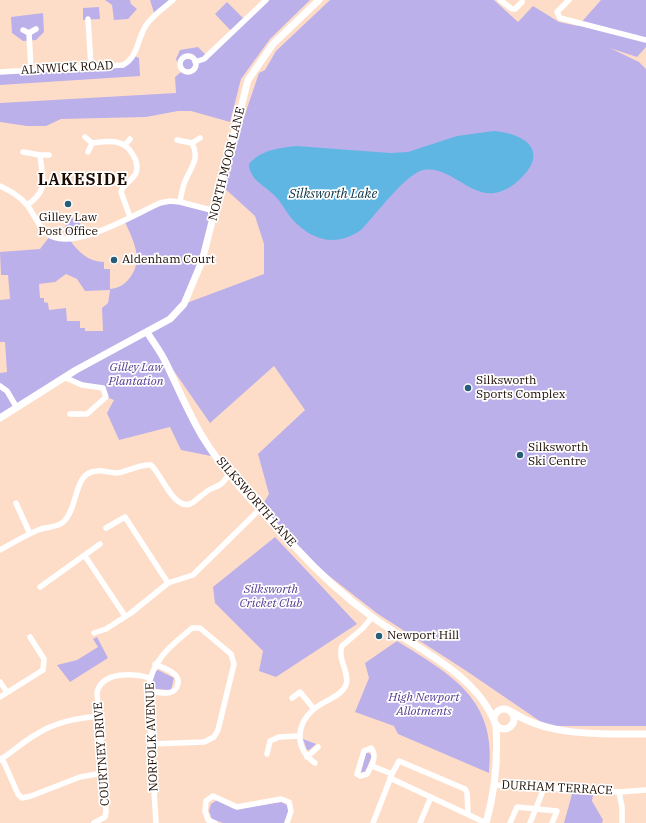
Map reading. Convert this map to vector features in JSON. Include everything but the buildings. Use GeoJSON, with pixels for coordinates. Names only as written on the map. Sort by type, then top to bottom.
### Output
{"type":"FeatureCollection","features":[{"type":"Feature","properties":{"kind":"street","name":"ALNWICK ROAD"},"geometry":{"type":"LineString","coordinates":[[0,72],[123,65],[129,62],[148,23],[173,0]]}},
{"type":"Feature","properties":{"kind":"street"},"geometry":{"type":"LineString","coordinates":[[195,62],[204,59],[266,0]]}},
{"type":"Feature","properties":{"kind":"street","name":"NORTH MOOR LANE"},"geometry":{"type":"LineString","coordinates":[[147,332],[170,319],[184,304],[202,261],[248,80],[273,44],[319,0]]}},
{"type":"Feature","properties":{"kind":"street"},"geometry":{"type":"LineString","coordinates":[[500,0],[512,9],[515,9],[522,2]]}},
{"type":"Feature","properties":{"kind":"street"},"geometry":{"type":"LineString","coordinates":[[569,0],[557,12],[560,18],[646,40]]}},
{"type":"Feature","properties":{"kind":"street"},"geometry":{"type":"LineString","coordinates":[[88,20],[91,66]]}},
{"type":"Feature","properties":{"kind":"street"},"geometry":{"type":"LineString","coordinates":[[29,33],[36,28]]}},
{"type":"Feature","properties":{"kind":"street"},"geometry":{"type":"LineString","coordinates":[[23,30],[29,33]]}},
{"type":"Feature","properties":{"kind":"street"},"geometry":{"type":"LineString","coordinates":[[29,33],[31,70]]}},
{"type":"Feature","properties":{"kind":"street"},"geometry":{"type":"LineString","coordinates":[[85,137],[92,144]]}},
{"type":"Feature","properties":{"kind":"street"},"geometry":{"type":"LineString","coordinates":[[177,140],[192,143],[200,138]]}},
{"type":"Feature","properties":{"kind":"street"},"geometry":{"type":"LineString","coordinates":[[125,145],[130,139]]}},
{"type":"Feature","properties":{"kind":"street"},"geometry":{"type":"LineString","coordinates":[[92,144],[112,141],[125,145],[134,156],[137,167],[134,175],[124,186],[121,192],[130,217]]}},
{"type":"Feature","properties":{"kind":"street"},"geometry":{"type":"LineString","coordinates":[[180,202],[184,184],[196,160],[195,149],[192,143]]}},
{"type":"Feature","properties":{"kind":"street"},"geometry":{"type":"LineString","coordinates":[[88,152],[92,144]]}},
{"type":"Feature","properties":{"kind":"street"},"geometry":{"type":"LineString","coordinates":[[23,152],[49,155]]}},
{"type":"Feature","properties":{"kind":"street"},"geometry":{"type":"LineString","coordinates":[[27,205],[39,197],[43,188],[40,155]]}},
{"type":"Feature","properties":{"kind":"street"},"geometry":{"type":"LineString","coordinates":[[0,186],[18,196],[27,205],[45,232],[50,236],[61,240],[86,236],[160,203],[170,201],[215,211]]}},
{"type":"Feature","properties":{"kind":"street"},"geometry":{"type":"LineString","coordinates":[[0,418],[64,377],[147,332]]}},
{"type":"Feature","properties":{"kind":"street","name":"SILKSWORTH LANE"},"geometry":{"type":"LineString","coordinates":[[147,332],[166,362],[184,404],[202,436],[229,474],[260,509],[301,553],[372,617],[417,646],[453,672],[482,700],[495,723]]}},
{"type":"Feature","properties":{"kind":"street"},"geometry":{"type":"LineString","coordinates":[[64,377],[82,386],[103,388],[106,397],[87,414],[70,414]]}},
{"type":"Feature","properties":{"kind":"street"},"geometry":{"type":"LineString","coordinates":[[0,386],[7,390],[17,408]]}},
{"type":"Feature","properties":{"kind":"street"},"geometry":{"type":"LineString","coordinates":[[0,550],[40,529],[61,524],[72,512],[79,483],[83,477],[90,472],[97,471],[117,473],[142,464],[151,465],[158,472],[174,500],[181,505],[190,504],[195,501],[207,491],[221,484],[229,474]]}},
{"type":"Feature","properties":{"kind":"street"},"geometry":{"type":"LineString","coordinates":[[16,503],[30,534]]}},
{"type":"Feature","properties":{"kind":"street"},"geometry":{"type":"LineString","coordinates":[[94,633],[106,629],[168,583],[193,575],[260,509]]}},
{"type":"Feature","properties":{"kind":"street"},"geometry":{"type":"LineString","coordinates":[[106,528],[125,517],[168,583]]}},
{"type":"Feature","properties":{"kind":"street"},"geometry":{"type":"LineString","coordinates":[[40,588],[100,544]]}},
{"type":"Feature","properties":{"kind":"street"},"geometry":{"type":"LineString","coordinates":[[85,556],[125,616]]}},
{"type":"Feature","properties":{"kind":"street"},"geometry":{"type":"LineString","coordinates":[[315,763],[307,757],[301,748],[299,736],[304,721],[314,709],[340,693],[346,685],[346,677],[340,658],[342,646],[363,628],[372,617]]}},
{"type":"Feature","properties":{"kind":"street","name":"NORFOLK AVENUE"},"geometry":{"type":"LineString","coordinates":[[152,744],[204,742],[214,737],[218,730],[234,664],[231,654],[200,628],[192,628],[164,651],[155,664],[150,678],[148,691],[156,823]]}},
{"type":"Feature","properties":{"kind":"street"},"geometry":{"type":"LineString","coordinates":[[0,697],[43,670],[44,659],[30,636]]}},
{"type":"Feature","properties":{"kind":"street"},"geometry":{"type":"LineString","coordinates":[[148,691],[171,693],[178,685],[177,677],[173,673],[155,664]]}},
{"type":"Feature","properties":{"kind":"street","name":"COURTNEY DRIVE"},"geometry":{"type":"LineString","coordinates":[[94,823],[105,817],[106,812],[97,692],[102,681],[126,674],[135,674],[150,678]]}},
{"type":"Feature","properties":{"kind":"street"},"geometry":{"type":"LineString","coordinates":[[0,682],[7,692]]}},
{"type":"Feature","properties":{"kind":"street"},"geometry":{"type":"LineString","coordinates":[[292,698],[300,692],[314,709]]}},
{"type":"Feature","properties":{"kind":"street","name":"SILKSWORTH LANE"},"geometry":{"type":"LineString","coordinates":[[482,700],[500,709],[507,709],[533,723],[586,733],[607,735],[646,734]]}},
{"type":"Feature","properties":{"kind":"street"},"geometry":{"type":"LineString","coordinates":[[372,766],[431,797],[486,823],[491,807],[497,745],[494,716],[500,709]]}},
{"type":"Feature","properties":{"kind":"street"},"geometry":{"type":"LineString","coordinates":[[497,745],[515,720],[512,712]]}},
{"type":"Feature","properties":{"kind":"street"},"geometry":{"type":"LineString","coordinates":[[100,716],[68,720],[51,726],[36,734],[1,759],[18,794],[22,798],[90,774],[103,773]]}},
{"type":"Feature","properties":{"kind":"street"},"geometry":{"type":"LineString","coordinates":[[495,723],[503,729],[509,728]]}},
{"type":"Feature","properties":{"kind":"street","name":"SILKSWORTH LANE"},"geometry":{"type":"LineString","coordinates":[[509,728],[533,723]]}},
{"type":"Feature","properties":{"kind":"street"},"geometry":{"type":"LineString","coordinates":[[267,754],[270,741],[274,738],[299,736]]}},
{"type":"Feature","properties":{"kind":"street"},"geometry":{"type":"LineString","coordinates":[[307,757],[318,747]]}},
{"type":"Feature","properties":{"kind":"street"},"geometry":{"type":"LineString","coordinates":[[371,748],[374,756],[372,766],[367,774],[363,776],[357,774],[364,751],[371,748]]}},
{"type":"Feature","properties":{"kind":"street"},"geometry":{"type":"LineString","coordinates":[[373,823],[391,776],[399,761],[464,789],[468,793],[468,814]]}},
{"type":"Feature","properties":{"kind":"street","name":"DURHAM TERRACE"},"geometry":{"type":"LineString","coordinates":[[494,785],[620,792],[646,790]]}},
{"type":"Feature","properties":{"kind":"street"},"geometry":{"type":"LineString","coordinates":[[530,823],[544,788]]}},
{"type":"Feature","properties":{"kind":"street"},"geometry":{"type":"LineString","coordinates":[[620,792],[622,823]]}},
{"type":"Feature","properties":{"kind":"street"},"geometry":{"type":"LineString","coordinates":[[215,823],[208,820],[205,812],[206,801],[213,796],[237,807],[281,800],[289,802],[291,811],[287,823]]}},
{"type":"Feature","properties":{"kind":"street"},"geometry":{"type":"LineString","coordinates":[[420,823],[431,797]]}},
{"type":"Feature","properties":{"kind":"street"},"geometry":{"type":"LineString","coordinates":[[510,823],[517,807],[557,811],[552,823]]}},
{"type":"Feature","properties":{"kind":"green space"},"geometry":{"type":"Polygon","coordinates":[[[105,0],[130,0],[131,4],[137,9],[128,19],[114,20],[112,5],[105,0]]]}},
{"type":"Feature","properties":{"kind":"green space"},"geometry":{"type":"Polygon","coordinates":[[[150,0],[173,0],[155,16],[150,0]]]}},
{"type":"Feature","properties":{"kind":"green space"},"geometry":{"type":"Polygon","coordinates":[[[266,0],[310,0],[270,39],[241,79],[230,122],[191,111],[178,111],[146,117],[61,119],[46,126],[27,126],[0,122],[0,103],[176,93],[175,77],[181,72],[176,59],[180,50],[198,47],[207,56],[232,32],[215,14],[227,2],[245,20],[266,0]]]}},
{"type":"Feature","properties":{"kind":"green space","name":"Silksworth Sports Complex"},"geometry":{"type":"Polygon","coordinates":[[[330,0],[494,0],[518,22],[533,6],[559,22],[578,26],[601,0],[646,0],[646,47],[637,57],[610,48],[639,62],[646,69],[646,726],[547,726],[465,670],[378,614],[306,558],[260,509],[269,494],[258,454],[305,410],[274,366],[210,423],[158,348],[216,457],[181,450],[170,427],[119,440],[107,413],[114,400],[106,397],[103,388],[64,377],[0,418],[0,373],[7,372],[5,342],[0,342],[0,300],[10,299],[8,275],[1,275],[0,252],[40,249],[50,236],[70,239],[65,227],[69,219],[72,218],[80,223],[86,237],[70,240],[84,256],[99,262],[104,262],[104,269],[110,269],[110,289],[116,288],[129,279],[137,262],[137,255],[133,241],[124,220],[170,201],[215,211],[202,261],[184,304],[264,274],[264,244],[255,216],[221,185],[259,73],[265,70],[276,51],[330,0]],[[66,274],[55,282],[39,284],[40,298],[44,298],[44,302],[48,303],[49,310],[66,308],[67,321],[80,321],[80,328],[85,328],[85,331],[103,331],[102,308],[108,303],[110,290],[85,291],[77,279],[66,274]]]}},
{"type":"Feature","properties":{"kind":"green space"},"geometry":{"type":"Polygon","coordinates":[[[99,7],[100,19],[83,20],[83,8],[99,7]]]}},
{"type":"Feature","properties":{"kind":"green space"},"geometry":{"type":"Polygon","coordinates":[[[43,13],[44,32],[36,40],[23,41],[12,33],[11,17],[43,13]]]}},
{"type":"Feature","properties":{"kind":"green space"},"geometry":{"type":"Polygon","coordinates":[[[133,55],[139,58],[140,76],[0,85],[0,72],[123,65],[133,55]]]}},
{"type":"Feature","properties":{"kind":"green space","name":"Silksworth Cricket Club"},"geometry":{"type":"Polygon","coordinates":[[[275,537],[357,624],[276,677],[259,671],[263,651],[215,603],[213,587],[275,537]]]}},
{"type":"Feature","properties":{"kind":"green space"},"geometry":{"type":"Polygon","coordinates":[[[97,637],[108,658],[70,682],[57,665],[77,660],[98,647],[93,639],[97,637]]]}},
{"type":"Feature","properties":{"kind":"green space","name":"High Newport Allotments"},"geometry":{"type":"Polygon","coordinates":[[[397,641],[436,666],[467,692],[478,708],[486,726],[490,748],[489,773],[398,734],[394,726],[355,712],[369,678],[365,663],[397,641]]]}},
{"type":"Feature","properties":{"kind":"green space"},"geometry":{"type":"Polygon","coordinates":[[[158,670],[174,678],[171,690],[155,689],[152,686],[151,681],[155,671],[158,670]]]}},
{"type":"Feature","properties":{"kind":"green space"},"geometry":{"type":"Polygon","coordinates":[[[303,739],[316,744],[307,750],[303,739]]]}},
{"type":"Feature","properties":{"kind":"green space"},"geometry":{"type":"Polygon","coordinates":[[[366,753],[369,753],[372,756],[365,772],[361,773],[366,753]]]}},
{"type":"Feature","properties":{"kind":"green space"},"geometry":{"type":"Polygon","coordinates":[[[572,794],[593,795],[592,801],[603,820],[602,823],[564,823],[572,794]]]}},
{"type":"Feature","properties":{"kind":"green space"},"geometry":{"type":"Polygon","coordinates":[[[217,800],[234,809],[282,802],[288,806],[289,810],[284,823],[223,823],[212,819],[209,811],[211,804],[217,800]]]}},
{"type":"Feature","properties":{"kind":"water","name":"Silksworth Lake"},"geometry":{"type":"Polygon","coordinates":[[[494,131],[517,136],[531,147],[533,162],[528,171],[513,185],[494,193],[484,193],[475,190],[439,171],[430,169],[420,171],[398,188],[362,229],[343,239],[334,240],[316,237],[300,227],[292,219],[275,196],[255,179],[250,170],[249,164],[254,159],[270,150],[296,146],[390,153],[408,152],[457,136],[494,131]]]}},
{"type":"Feature","properties":{"kind":"place","name":"Gilley Law Post Office"},"geometry":{"type":"Point","coordinates":[68,204]}},
{"type":"Feature","properties":{"kind":"place","name":"Aldenham Court"},"geometry":{"type":"Point","coordinates":[114,260]}},
{"type":"Feature","properties":{"kind":"place","name":"Silksworth Sports Complex"},"geometry":{"type":"Point","coordinates":[468,388]}},
{"type":"Feature","properties":{"kind":"place","name":"Silksworth Ski Centre"},"geometry":{"type":"Point","coordinates":[520,455]}},
{"type":"Feature","properties":{"kind":"place","name":"Newport Hill"},"geometry":{"type":"Point","coordinates":[379,636]}},
{"type":"Feature","properties":{"kind":"district","name":"LAKESIDE"},"geometry":{"type":"Point","coordinates":[83,180]}},
{"type":"Feature","properties":{"kind":"park label","name":"Gilley Law Plantation"},"geometry":{"type":"Point","coordinates":[136,375]}}]}
